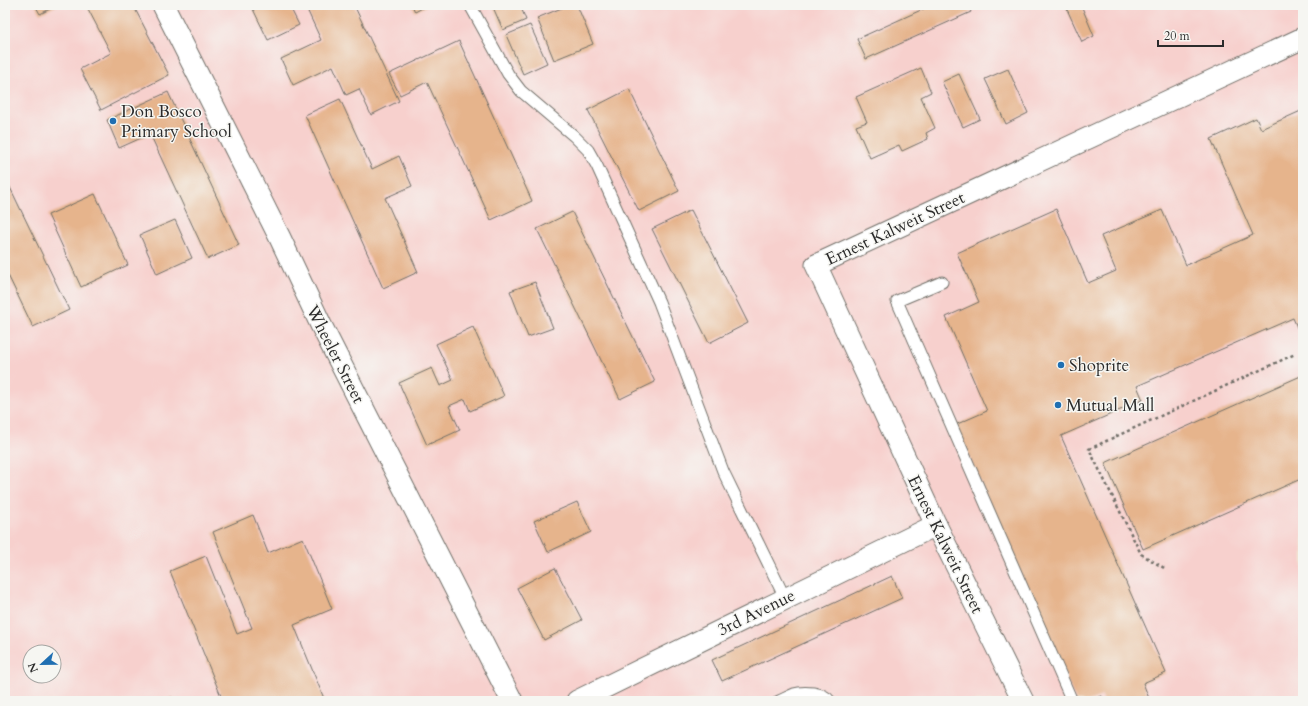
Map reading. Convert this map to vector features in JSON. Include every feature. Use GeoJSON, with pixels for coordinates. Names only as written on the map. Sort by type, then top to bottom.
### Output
{"type":"FeatureCollection","features":[{"type":"Feature","properties":{"kind":"street","name":"Wheeler Street"},"geometry":{"type":"LineString","coordinates":[[163,5],[276,231],[321,325],[512,701]]}},
{"type":"Feature","properties":{"kind":"street","name":"Ernest Kalweit Street"},"geometry":{"type":"LineString","coordinates":[[1023,701],[936,525],[816,265],[1303,38]]}},
{"type":"Feature","properties":{"kind":"street","name":"3rd Avenue"},"geometry":{"type":"LineString","coordinates":[[577,701],[936,525]]}},
{"type":"Feature","properties":{"kind":"lane"},"geometry":{"type":"LineString","coordinates":[[470,5],[514,83],[521,91],[574,136],[588,150],[597,166],[659,302],[723,471],[785,598]]}},
{"type":"Feature","properties":{"kind":"lane"},"geometry":{"type":"LineString","coordinates":[[942,282],[897,301],[1072,701]]}},
{"type":"Feature","properties":{"kind":"lane"},"geometry":{"type":"LineString","coordinates":[[779,701],[795,694],[814,693],[827,698],[830,701]]}},
{"type":"Feature","properties":{"kind":"path"},"geometry":{"type":"LineString","coordinates":[[1164,568],[1141,554],[1089,449],[1295,354]]}},
{"type":"Feature","properties":{"kind":"shaded area"},"geometry":{"type":"Polygon","coordinates":[[[5,5],[1303,5],[1303,701],[5,701],[5,5]]]}},
{"type":"Feature","properties":{"kind":"building"},"geometry":{"type":"Polygon","coordinates":[[[35,5],[58,5],[40,14],[35,5]]]}},
{"type":"Feature","properties":{"kind":"building"},"geometry":{"type":"Polygon","coordinates":[[[86,5],[133,5],[169,75],[101,110],[80,69],[111,53],[86,5]]]}},
{"type":"Feature","properties":{"kind":"building"},"geometry":{"type":"Polygon","coordinates":[[[251,5],[289,5],[299,25],[268,40],[251,5]]]}},
{"type":"Feature","properties":{"kind":"building"},"geometry":{"type":"Polygon","coordinates":[[[305,5],[354,5],[399,101],[371,115],[359,89],[346,95],[333,66],[293,85],[281,59],[321,40],[305,5]]]}},
{"type":"Feature","properties":{"kind":"building"},"geometry":{"type":"Polygon","coordinates":[[[412,5],[428,5],[415,12],[412,5]]]}},
{"type":"Feature","properties":{"kind":"building"},"geometry":{"type":"Polygon","coordinates":[[[492,5],[520,5],[526,20],[503,30],[492,5]]]}},
{"type":"Feature","properties":{"kind":"building"},"geometry":{"type":"Polygon","coordinates":[[[569,5],[577,5],[593,44],[554,60],[537,18],[569,5]]]}},
{"type":"Feature","properties":{"kind":"building"},"geometry":{"type":"Polygon","coordinates":[[[932,5],[968,5],[971,12],[866,59],[857,39],[932,5]]]}},
{"type":"Feature","properties":{"kind":"building"},"geometry":{"type":"Polygon","coordinates":[[[1065,5],[1081,5],[1094,36],[1082,42],[1065,5]]]}},
{"type":"Feature","properties":{"kind":"building"},"geometry":{"type":"Polygon","coordinates":[[[530,25],[547,63],[523,74],[506,35],[530,25]]]}},
{"type":"Feature","properties":{"kind":"building"},"geometry":{"type":"Polygon","coordinates":[[[459,41],[532,201],[491,220],[427,82],[400,95],[389,74],[459,41]]]}},
{"type":"Feature","properties":{"kind":"building"},"geometry":{"type":"Polygon","coordinates":[[[921,68],[931,92],[921,97],[935,128],[926,133],[928,139],[902,151],[899,145],[870,158],[856,126],[867,122],[856,97],[921,68]]]}},
{"type":"Feature","properties":{"kind":"building"},"geometry":{"type":"Polygon","coordinates":[[[1008,69],[1028,113],[1006,124],[985,79],[1008,69]]]}},
{"type":"Feature","properties":{"kind":"building"},"geometry":{"type":"Polygon","coordinates":[[[959,74],[980,119],[963,127],[942,82],[959,74]]]}},
{"type":"Feature","properties":{"kind":"building"},"geometry":{"type":"Polygon","coordinates":[[[629,89],[679,191],[639,211],[588,110],[629,89]]]}},
{"type":"Feature","properties":{"kind":"building"},"geometry":{"type":"Polygon","coordinates":[[[168,92],[239,245],[208,259],[150,134],[119,148],[107,120],[168,92]]]}},
{"type":"Feature","properties":{"kind":"building"},"geometry":{"type":"Polygon","coordinates":[[[340,99],[372,169],[399,156],[412,186],[385,198],[418,272],[383,288],[305,115],[340,99]]]}},
{"type":"Feature","properties":{"kind":"building","name":"Mutual Mall"},"geometry":{"type":"Polygon","coordinates":[[[1303,110],[1303,341],[1293,318],[1137,386],[1143,400],[1061,436],[1166,673],[1143,683],[1150,701],[1104,701],[1102,696],[1089,701],[1076,701],[955,425],[987,411],[946,317],[979,302],[957,253],[1056,209],[1088,283],[1116,271],[1101,236],[1162,210],[1186,265],[1253,235],[1211,139],[1256,118],[1261,129],[1303,110]]]}},
{"type":"Feature","properties":{"kind":"building"},"geometry":{"type":"Polygon","coordinates":[[[5,177],[69,310],[33,327],[5,269],[5,177]]]}},
{"type":"Feature","properties":{"kind":"building"},"geometry":{"type":"Polygon","coordinates":[[[95,194],[128,265],[81,287],[48,215],[95,194]]]}},
{"type":"Feature","properties":{"kind":"building"},"geometry":{"type":"Polygon","coordinates":[[[691,210],[748,323],[709,343],[652,229],[691,210]]]}},
{"type":"Feature","properties":{"kind":"building"},"geometry":{"type":"Polygon","coordinates":[[[572,212],[655,382],[620,399],[537,229],[572,212]]]}},
{"type":"Feature","properties":{"kind":"building"},"geometry":{"type":"Polygon","coordinates":[[[175,220],[192,258],[157,274],[140,235],[175,220]]]}},
{"type":"Feature","properties":{"kind":"building"},"geometry":{"type":"Polygon","coordinates":[[[535,282],[553,328],[528,337],[510,291],[535,282]]]}},
{"type":"Feature","properties":{"kind":"building"},"geometry":{"type":"Polygon","coordinates":[[[473,327],[504,396],[470,411],[465,399],[449,406],[460,430],[427,445],[399,383],[432,368],[440,386],[453,380],[436,344],[473,327]]]}},
{"type":"Feature","properties":{"kind":"building"},"geometry":{"type":"Polygon","coordinates":[[[1303,375],[1303,478],[1143,549],[1105,463],[1303,375]]]}},
{"type":"Feature","properties":{"kind":"building"},"geometry":{"type":"Polygon","coordinates":[[[577,502],[591,532],[548,552],[534,521],[577,502]]]}},
{"type":"Feature","properties":{"kind":"building"},"geometry":{"type":"Polygon","coordinates":[[[253,515],[268,553],[303,538],[332,609],[294,625],[325,701],[223,701],[170,571],[206,556],[237,634],[252,628],[213,532],[253,515]]]}},
{"type":"Feature","properties":{"kind":"building"},"geometry":{"type":"Polygon","coordinates":[[[555,568],[582,620],[544,640],[517,588],[555,568]]]}},
{"type":"Feature","properties":{"kind":"building"},"geometry":{"type":"Polygon","coordinates":[[[892,576],[902,598],[722,681],[712,660],[892,576]]]}},
{"type":"Feature","properties":{"kind":"building"},"geometry":{"type":"Polygon","coordinates":[[[172,697],[173,701],[163,701],[172,697]]]}},
{"type":"Feature","properties":{"kind":"place","name":"Don Bosco Primary School"},"geometry":{"type":"Point","coordinates":[113,121]}},
{"type":"Feature","properties":{"kind":"place","name":"Shoprite"},"geometry":{"type":"Point","coordinates":[1061,365]}},
{"type":"Feature","properties":{"kind":"place","name":"Mutual Mall"},"geometry":{"type":"Point","coordinates":[1058,405]}}]}
